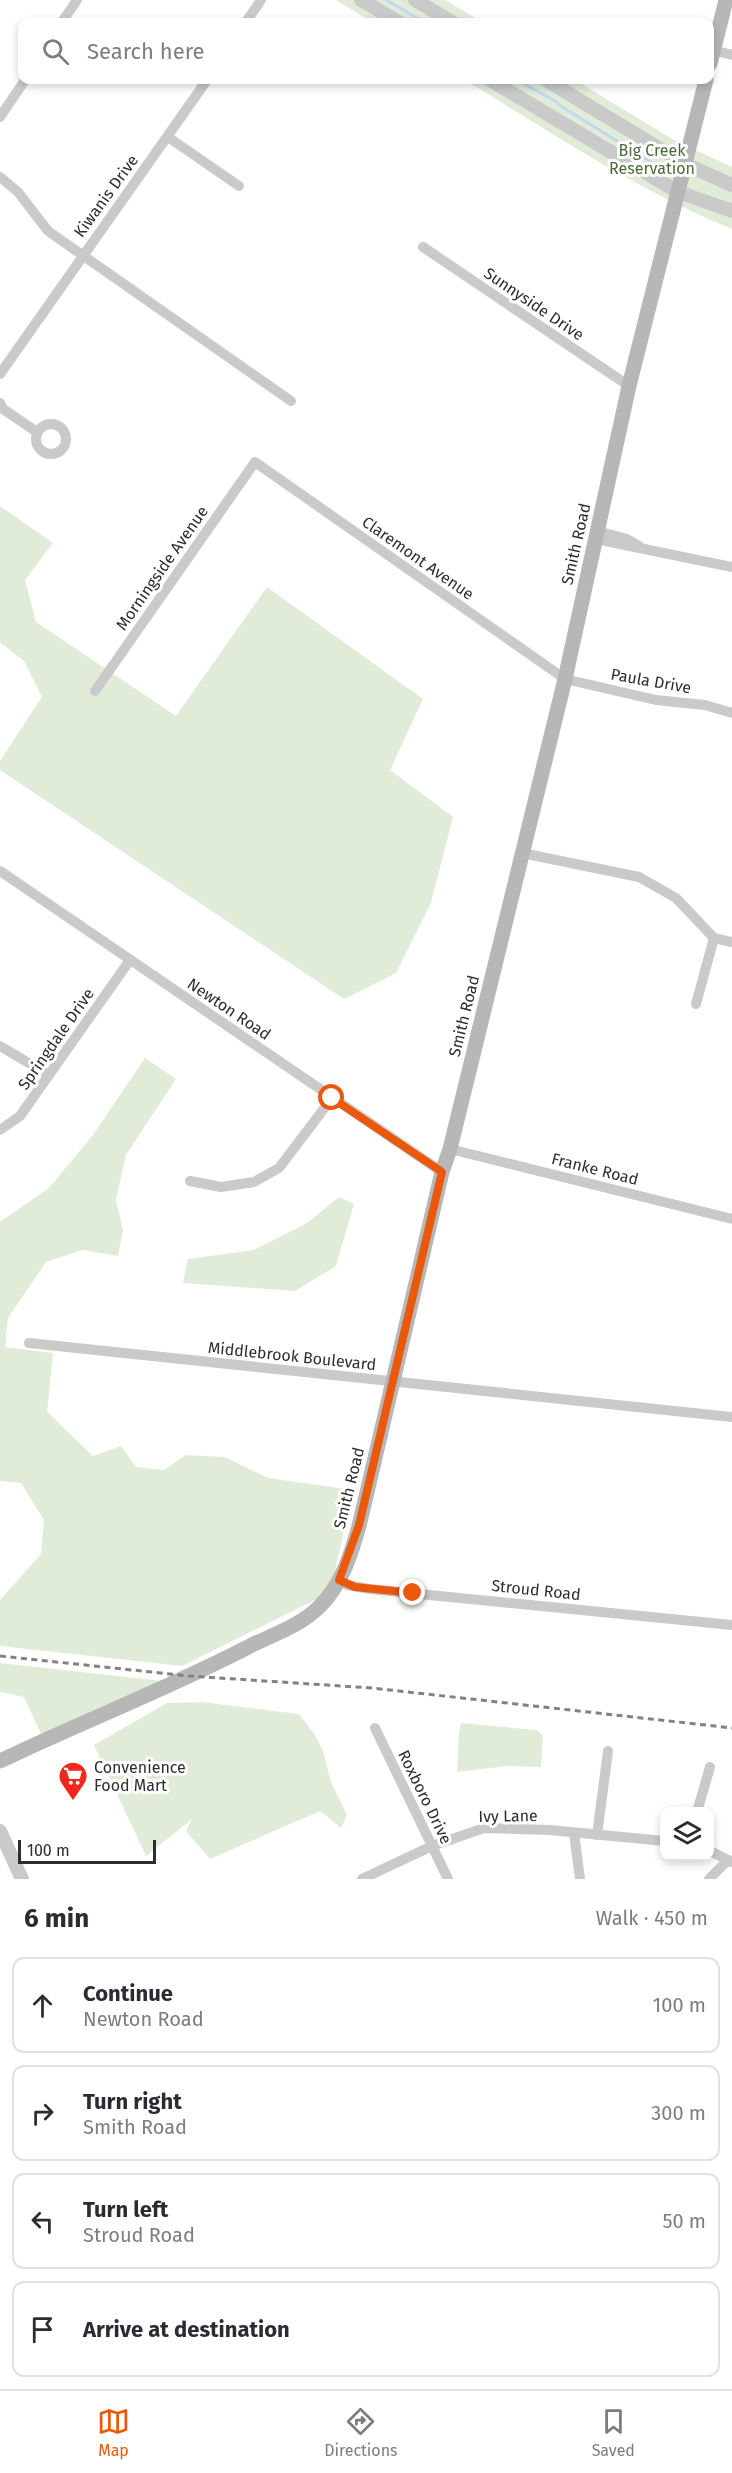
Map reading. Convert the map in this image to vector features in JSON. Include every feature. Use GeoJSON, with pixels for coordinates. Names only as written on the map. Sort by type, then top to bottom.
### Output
{"type":"FeatureCollection","features":[{"type":"Feature","properties":{"kind":"main road"},"geometry":{"type":"LineString","coordinates":[[714,46],[726,0]]}},
{"type":"Feature","properties":{"kind":"main road","name":"Smith Road"},"geometry":{"type":"LineString","coordinates":[[0,1761],[224,1660],[294,1625],[321,1606],[339,1580],[359,1525],[442,1172],[450,1149],[565,679],[629,386],[705,84]]}},
{"type":"Feature","properties":{"kind":"street"},"geometry":{"type":"LineString","coordinates":[[65,18],[77,0]]}},
{"type":"Feature","properties":{"kind":"street"},"geometry":{"type":"LineString","coordinates":[[249,18],[261,0]]}},
{"type":"Feature","properties":{"kind":"street"},"geometry":{"type":"LineString","coordinates":[[361,0],[392,18]]}},
{"type":"Feature","properties":{"kind":"street"},"geometry":{"type":"LineString","coordinates":[[415,0],[445,18]]}},
{"type":"Feature","properties":{"kind":"street"},"geometry":{"type":"LineString","coordinates":[[714,57],[732,55]]}},
{"type":"Feature","properties":{"kind":"street"},"geometry":{"type":"LineString","coordinates":[[0,117],[22,84]]}},
{"type":"Feature","properties":{"kind":"street","name":"Kiwanis Drive"},"geometry":{"type":"LineString","coordinates":[[0,374],[204,84]]}},
{"type":"Feature","properties":{"kind":"street"},"geometry":{"type":"LineString","coordinates":[[497,84],[678,192],[732,211]]}},
{"type":"Feature","properties":{"kind":"street"},"geometry":{"type":"LineString","coordinates":[[553,84],[686,164],[732,185]]}},
{"type":"Feature","properties":{"kind":"street"},"geometry":{"type":"LineString","coordinates":[[168,137],[239,186]]}},
{"type":"Feature","properties":{"kind":"street"},"geometry":{"type":"LineString","coordinates":[[0,177],[18,192],[48,231],[291,401]]}},
{"type":"Feature","properties":{"kind":"street","name":"Sunnyside Drive"},"geometry":{"type":"LineString","coordinates":[[423,247],[629,386]]}},
{"type":"Feature","properties":{"kind":"street"},"geometry":{"type":"LineString","coordinates":[[0,403],[3,410],[37,432]]}},
{"type":"Feature","properties":{"kind":"street"},"geometry":{"type":"LineString","coordinates":[[0,418],[22,422]]}},
{"type":"Feature","properties":{"kind":"street","name":"Claremont Avenue"},"geometry":{"type":"LineString","coordinates":[[255,462],[565,679]]}},
{"type":"Feature","properties":{"kind":"street","name":"Morningside Avenue"},"geometry":{"type":"LineString","coordinates":[[95,691],[255,462]]}},
{"type":"Feature","properties":{"kind":"street"},"geometry":{"type":"LineString","coordinates":[[597,535],[626,546],[639,546],[732,567]]}},
{"type":"Feature","properties":{"kind":"street","name":"Paula Drive"},"geometry":{"type":"LineString","coordinates":[[565,679],[656,700],[705,705],[732,713]]}},
{"type":"Feature","properties":{"kind":"street"},"geometry":{"type":"LineString","coordinates":[[522,854],[639,877],[676,898],[714,938],[732,942]]}},
{"type":"Feature","properties":{"kind":"street","name":"Newton Road"},"geometry":{"type":"LineString","coordinates":[[0,871],[442,1172]]}},
{"type":"Feature","properties":{"kind":"street"},"geometry":{"type":"LineString","coordinates":[[696,1004],[714,938]]}},
{"type":"Feature","properties":{"kind":"street","name":"Springdale Drive"},"geometry":{"type":"LineString","coordinates":[[0,1130],[20,1116],[130,960]]}},
{"type":"Feature","properties":{"kind":"street"},"geometry":{"type":"LineString","coordinates":[[0,1046],[49,1076]]}},
{"type":"Feature","properties":{"kind":"street"},"geometry":{"type":"LineString","coordinates":[[190,1181],[221,1187],[254,1182],[279,1168],[332,1098]]}},
{"type":"Feature","properties":{"kind":"street","name":"Franke Road"},"geometry":{"type":"LineString","coordinates":[[450,1149],[732,1219]]}},
{"type":"Feature","properties":{"kind":"street","name":"Middlebrook Boulevard"},"geometry":{"type":"LineString","coordinates":[[29,1344],[732,1418]]}},
{"type":"Feature","properties":{"kind":"street","name":"Stroud Road"},"geometry":{"type":"LineString","coordinates":[[339,1580],[347,1585],[369,1589],[732,1625]]}},
{"type":"Feature","properties":{"kind":"street","name":"Roxboro Drive"},"geometry":{"type":"LineString","coordinates":[[375,1728],[448,1879]]}},
{"type":"Feature","properties":{"kind":"street"},"geometry":{"type":"LineString","coordinates":[[597,1835],[608,1751]]}},
{"type":"Feature","properties":{"kind":"street"},"geometry":{"type":"LineString","coordinates":[[698,1807],[710,1767]]}},
{"type":"Feature","properties":{"kind":"street","name":"Ivy Lane"},"geometry":{"type":"LineString","coordinates":[[362,1879],[432,1846],[484,1828],[660,1841]]}},
{"type":"Feature","properties":{"kind":"street"},"geometry":{"type":"LineString","coordinates":[[0,1830],[22,1879]]}},
{"type":"Feature","properties":{"kind":"street"},"geometry":{"type":"LineString","coordinates":[[574,1833],[580,1879]]}},
{"type":"Feature","properties":{"kind":"street"},"geometry":{"type":"LineString","coordinates":[[709,1879],[730,1861],[714,1853]]}},
{"type":"Feature","properties":{"kind":"green space"},"geometry":{"type":"Polygon","coordinates":[[[336,0],[445,0],[475,18],[365,18],[336,0]]]}},
{"type":"Feature","properties":{"kind":"green space","name":"Big Creek Reservation"},"geometry":{"type":"Polygon","coordinates":[[[472,84],[582,84],[674,140],[732,167],[732,229],[662,197],[472,84]]]}},
{"type":"Feature","properties":{"kind":"green space"},"geometry":{"type":"Polygon","coordinates":[[[0,506],[53,543],[25,580],[36,622],[176,716],[267,587],[423,699],[390,770],[453,817],[431,903],[396,973],[344,999],[0,770],[0,761],[42,697],[24,661],[0,642],[0,506]]]}},
{"type":"Feature","properties":{"kind":"green space"},"geometry":{"type":"Polygon","coordinates":[[[145,1058],[176,1079],[126,1155],[116,1200],[123,1230],[118,1256],[82,1250],[46,1262],[8,1318],[5,1347],[53,1353],[47,1412],[93,1456],[121,1446],[136,1467],[164,1470],[186,1455],[225,1457],[268,1478],[353,1490],[332,1585],[315,1600],[182,1666],[0,1646],[0,1600],[41,1554],[44,1520],[21,1483],[0,1481],[0,1222],[49,1188],[93,1135],[145,1058]]]}},
{"type":"Feature","properties":{"kind":"green space"},"geometry":{"type":"Polygon","coordinates":[[[339,1197],[354,1204],[336,1266],[295,1291],[183,1283],[188,1259],[254,1250],[307,1223],[339,1197]]]}},
{"type":"Feature","properties":{"kind":"green space"},"geometry":{"type":"Polygon","coordinates":[[[0,1663],[162,1681],[42,1736],[24,1697],[0,1692],[0,1663]]]}},
{"type":"Feature","properties":{"kind":"green space"},"geometry":{"type":"Polygon","coordinates":[[[202,1702],[299,1714],[315,1735],[323,1751],[331,1782],[347,1815],[341,1828],[320,1811],[210,1859],[186,1831],[192,1819],[146,1856],[94,1745],[167,1703],[202,1702]]]}},
{"type":"Feature","properties":{"kind":"green space"},"geometry":{"type":"Polygon","coordinates":[[[461,1723],[536,1730],[543,1735],[541,1767],[508,1766],[457,1772],[461,1723]]]}},
{"type":"Feature","properties":{"kind":"waterway"},"geometry":{"type":"LineString","coordinates":[[386,0],[417,18]]}},
{"type":"Feature","properties":{"kind":"waterway"},"geometry":{"type":"LineString","coordinates":[[524,84],[557,102],[656,165]]}},
{"type":"Feature","properties":{"kind":"railway"},"geometry":{"type":"LineString","coordinates":[[0,1656],[189,1676],[372,1688],[732,1728]]}},
{"type":"Feature","properties":{"kind":"place","name":"Convenience Food Mart"},"geometry":{"type":"Point","coordinates":[73,1802]}},
{"type":"Feature","properties":{"kind":"route"},"geometry":{"type":"LineString","coordinates":[[332,1098],[442,1172],[359,1525],[348,1561],[339,1580],[355,1587],[413,1593]]}}]}
